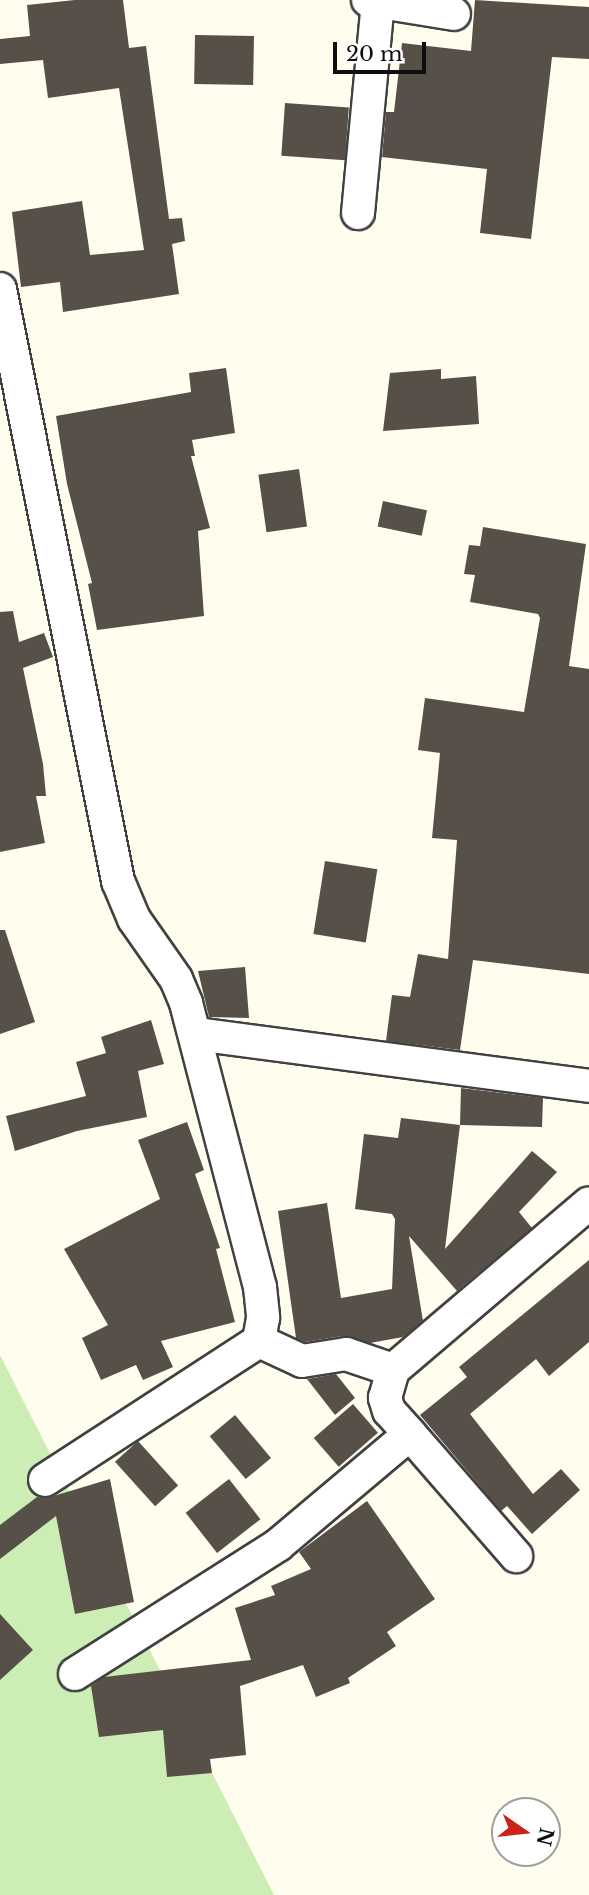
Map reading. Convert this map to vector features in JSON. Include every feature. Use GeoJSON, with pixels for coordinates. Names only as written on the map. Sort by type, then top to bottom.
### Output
{"type":"FeatureCollection","features":[{"type":"Feature","properties":{"kind":"street"},"geometry":{"type":"LineString","coordinates":[[358,213],[373,1],[454,14]]}},
{"type":"Feature","properties":{"kind":"street"},"geometry":{"type":"LineString","coordinates":[[0,289],[118,881],[134,919],[176,979],[196,1034],[260,1287],[263,1318],[259,1341],[45,1480]]}},
{"type":"Feature","properties":{"kind":"street"},"geometry":{"type":"LineString","coordinates":[[196,1034],[589,1086]]}},
{"type":"Feature","properties":{"kind":"street"},"geometry":{"type":"LineString","coordinates":[[516,1556],[389,1411],[385,1398],[393,1370],[589,1203]]}},
{"type":"Feature","properties":{"kind":"street"},"geometry":{"type":"LineString","coordinates":[[259,1341],[302,1361],[346,1354],[393,1370]]}},
{"type":"Feature","properties":{"kind":"street"},"geometry":{"type":"LineString","coordinates":[[75,1674],[278,1545],[410,1434]]}},
{"type":"Feature","properties":{"kind":"green space"},"geometry":{"type":"Polygon","coordinates":[[[0,1355],[274,1895],[0,1895],[0,1355]]]}},
{"type":"Feature","properties":{"kind":"building"},"geometry":{"type":"Polygon","coordinates":[[[75,0],[123,0],[129,48],[146,46],[169,219],[182,218],[185,241],[172,244],[179,294],[63,312],[60,282],[21,287],[12,212],[82,201],[90,255],[144,250],[119,88],[48,98],[43,60],[0,64],[0,39],[30,36],[27,5],[75,0]]]}},
{"type":"Feature","properties":{"kind":"building"},"geometry":{"type":"Polygon","coordinates":[[[475,0],[589,7],[589,59],[552,57],[531,239],[480,233],[487,169],[382,157],[386,112],[394,112],[402,43],[471,51],[475,0]]]}},
{"type":"Feature","properties":{"kind":"building"},"geometry":{"type":"Polygon","coordinates":[[[195,35],[254,36],[253,85],[194,84],[195,35]]]}},
{"type":"Feature","properties":{"kind":"building"},"geometry":{"type":"Polygon","coordinates":[[[285,103],[349,107],[345,160],[281,156],[285,103]]]}},
{"type":"Feature","properties":{"kind":"building"},"geometry":{"type":"Polygon","coordinates":[[[226,368],[235,433],[192,440],[195,456],[191,456],[210,528],[198,531],[204,616],[97,630],[88,584],[92,583],[67,484],[56,416],[191,392],[189,373],[226,368]]]}},
{"type":"Feature","properties":{"kind":"building"},"geometry":{"type":"Polygon","coordinates":[[[441,369],[441,379],[476,376],[479,424],[383,431],[390,373],[441,369]]]}},
{"type":"Feature","properties":{"kind":"building"},"geometry":{"type":"Polygon","coordinates":[[[299,469],[307,526],[266,532],[258,475],[299,469]]]}},
{"type":"Feature","properties":{"kind":"building"},"geometry":{"type":"Polygon","coordinates":[[[383,501],[427,510],[422,536],[378,526],[383,501]]]}},
{"type":"Feature","properties":{"kind":"building"},"geometry":{"type":"Polygon","coordinates":[[[483,527],[586,544],[569,666],[589,669],[589,974],[473,960],[460,1050],[386,1041],[392,995],[410,997],[418,954],[448,959],[457,840],[432,838],[440,753],[418,750],[425,698],[524,712],[540,618],[538,614],[470,602],[475,575],[464,574],[469,545],[480,546],[483,527]]]}},
{"type":"Feature","properties":{"kind":"building"},"geometry":{"type":"Polygon","coordinates":[[[13,611],[19,642],[44,633],[53,657],[23,668],[43,764],[46,796],[36,796],[45,843],[0,852],[0,612],[13,611]]]}},
{"type":"Feature","properties":{"kind":"building"},"geometry":{"type":"Polygon","coordinates":[[[325,861],[377,869],[366,942],[313,934],[325,861]]]}},
{"type":"Feature","properties":{"kind":"building"},"geometry":{"type":"Polygon","coordinates":[[[0,930],[5,930],[35,1022],[0,1034],[0,930]]]}},
{"type":"Feature","properties":{"kind":"building"},"geometry":{"type":"Polygon","coordinates":[[[245,967],[249,1018],[209,1017],[198,971],[245,967]]]}},
{"type":"Feature","properties":{"kind":"building"},"geometry":{"type":"Polygon","coordinates":[[[151,1020],[164,1064],[138,1071],[147,1117],[77,1131],[15,1151],[6,1116],[86,1096],[76,1062],[106,1053],[101,1037],[151,1020]]]}},
{"type":"Feature","properties":{"kind":"building"},"geometry":{"type":"Polygon","coordinates":[[[461,1088],[543,1098],[542,1127],[460,1125],[461,1088]]]}},
{"type":"Feature","properties":{"kind":"building"},"geometry":{"type":"Polygon","coordinates":[[[401,1118],[460,1125],[445,1249],[532,1151],[557,1172],[519,1212],[532,1228],[457,1291],[409,1236],[423,1321],[403,1337],[370,1343],[343,1336],[305,1342],[296,1338],[278,1211],[327,1203],[341,1298],[392,1289],[395,1219],[392,1214],[355,1209],[364,1134],[398,1138],[401,1118]]]}},
{"type":"Feature","properties":{"kind":"building"},"geometry":{"type":"Polygon","coordinates":[[[187,1122],[204,1170],[195,1174],[220,1248],[216,1249],[235,1322],[161,1341],[173,1367],[143,1380],[136,1365],[101,1380],[82,1338],[108,1325],[64,1249],[160,1199],[138,1140],[187,1122]]]}},
{"type":"Feature","properties":{"kind":"building"},"geometry":{"type":"Polygon","coordinates":[[[589,1260],[589,1342],[549,1376],[536,1359],[470,1414],[533,1494],[561,1469],[580,1490],[532,1534],[507,1506],[501,1511],[420,1415],[467,1377],[459,1367],[589,1260]]]}},
{"type":"Feature","properties":{"kind":"building"},"geometry":{"type":"Polygon","coordinates":[[[336,1374],[355,1398],[335,1415],[307,1379],[336,1374]]]}},
{"type":"Feature","properties":{"kind":"building"},"geometry":{"type":"Polygon","coordinates":[[[353,1404],[378,1433],[339,1467],[314,1438],[353,1404]]]}},
{"type":"Feature","properties":{"kind":"building"},"geometry":{"type":"Polygon","coordinates":[[[235,1415],[271,1458],[246,1479],[210,1436],[235,1415]]]}},
{"type":"Feature","properties":{"kind":"building"},"geometry":{"type":"Polygon","coordinates":[[[138,1441],[178,1486],[155,1506],[115,1462],[138,1441]]]}},
{"type":"Feature","properties":{"kind":"building"},"geometry":{"type":"Polygon","coordinates":[[[110,1479],[134,1602],[75,1614],[56,1516],[0,1559],[0,1525],[37,1497],[47,1498],[110,1479]]]}},
{"type":"Feature","properties":{"kind":"building"},"geometry":{"type":"Polygon","coordinates":[[[229,1479],[260,1519],[217,1553],[186,1513],[229,1479]]]}},
{"type":"Feature","properties":{"kind":"building"},"geometry":{"type":"Polygon","coordinates":[[[367,1501],[435,1599],[387,1632],[396,1646],[348,1678],[350,1683],[316,1697],[303,1665],[240,1686],[246,1755],[210,1759],[212,1773],[167,1777],[163,1730],[99,1737],[91,1686],[104,1677],[251,1660],[235,1608],[275,1595],[271,1586],[311,1569],[299,1552],[367,1501]]]}},
{"type":"Feature","properties":{"kind":"building"},"geometry":{"type":"Polygon","coordinates":[[[0,1614],[33,1650],[0,1680],[0,1614]]]}}]}
